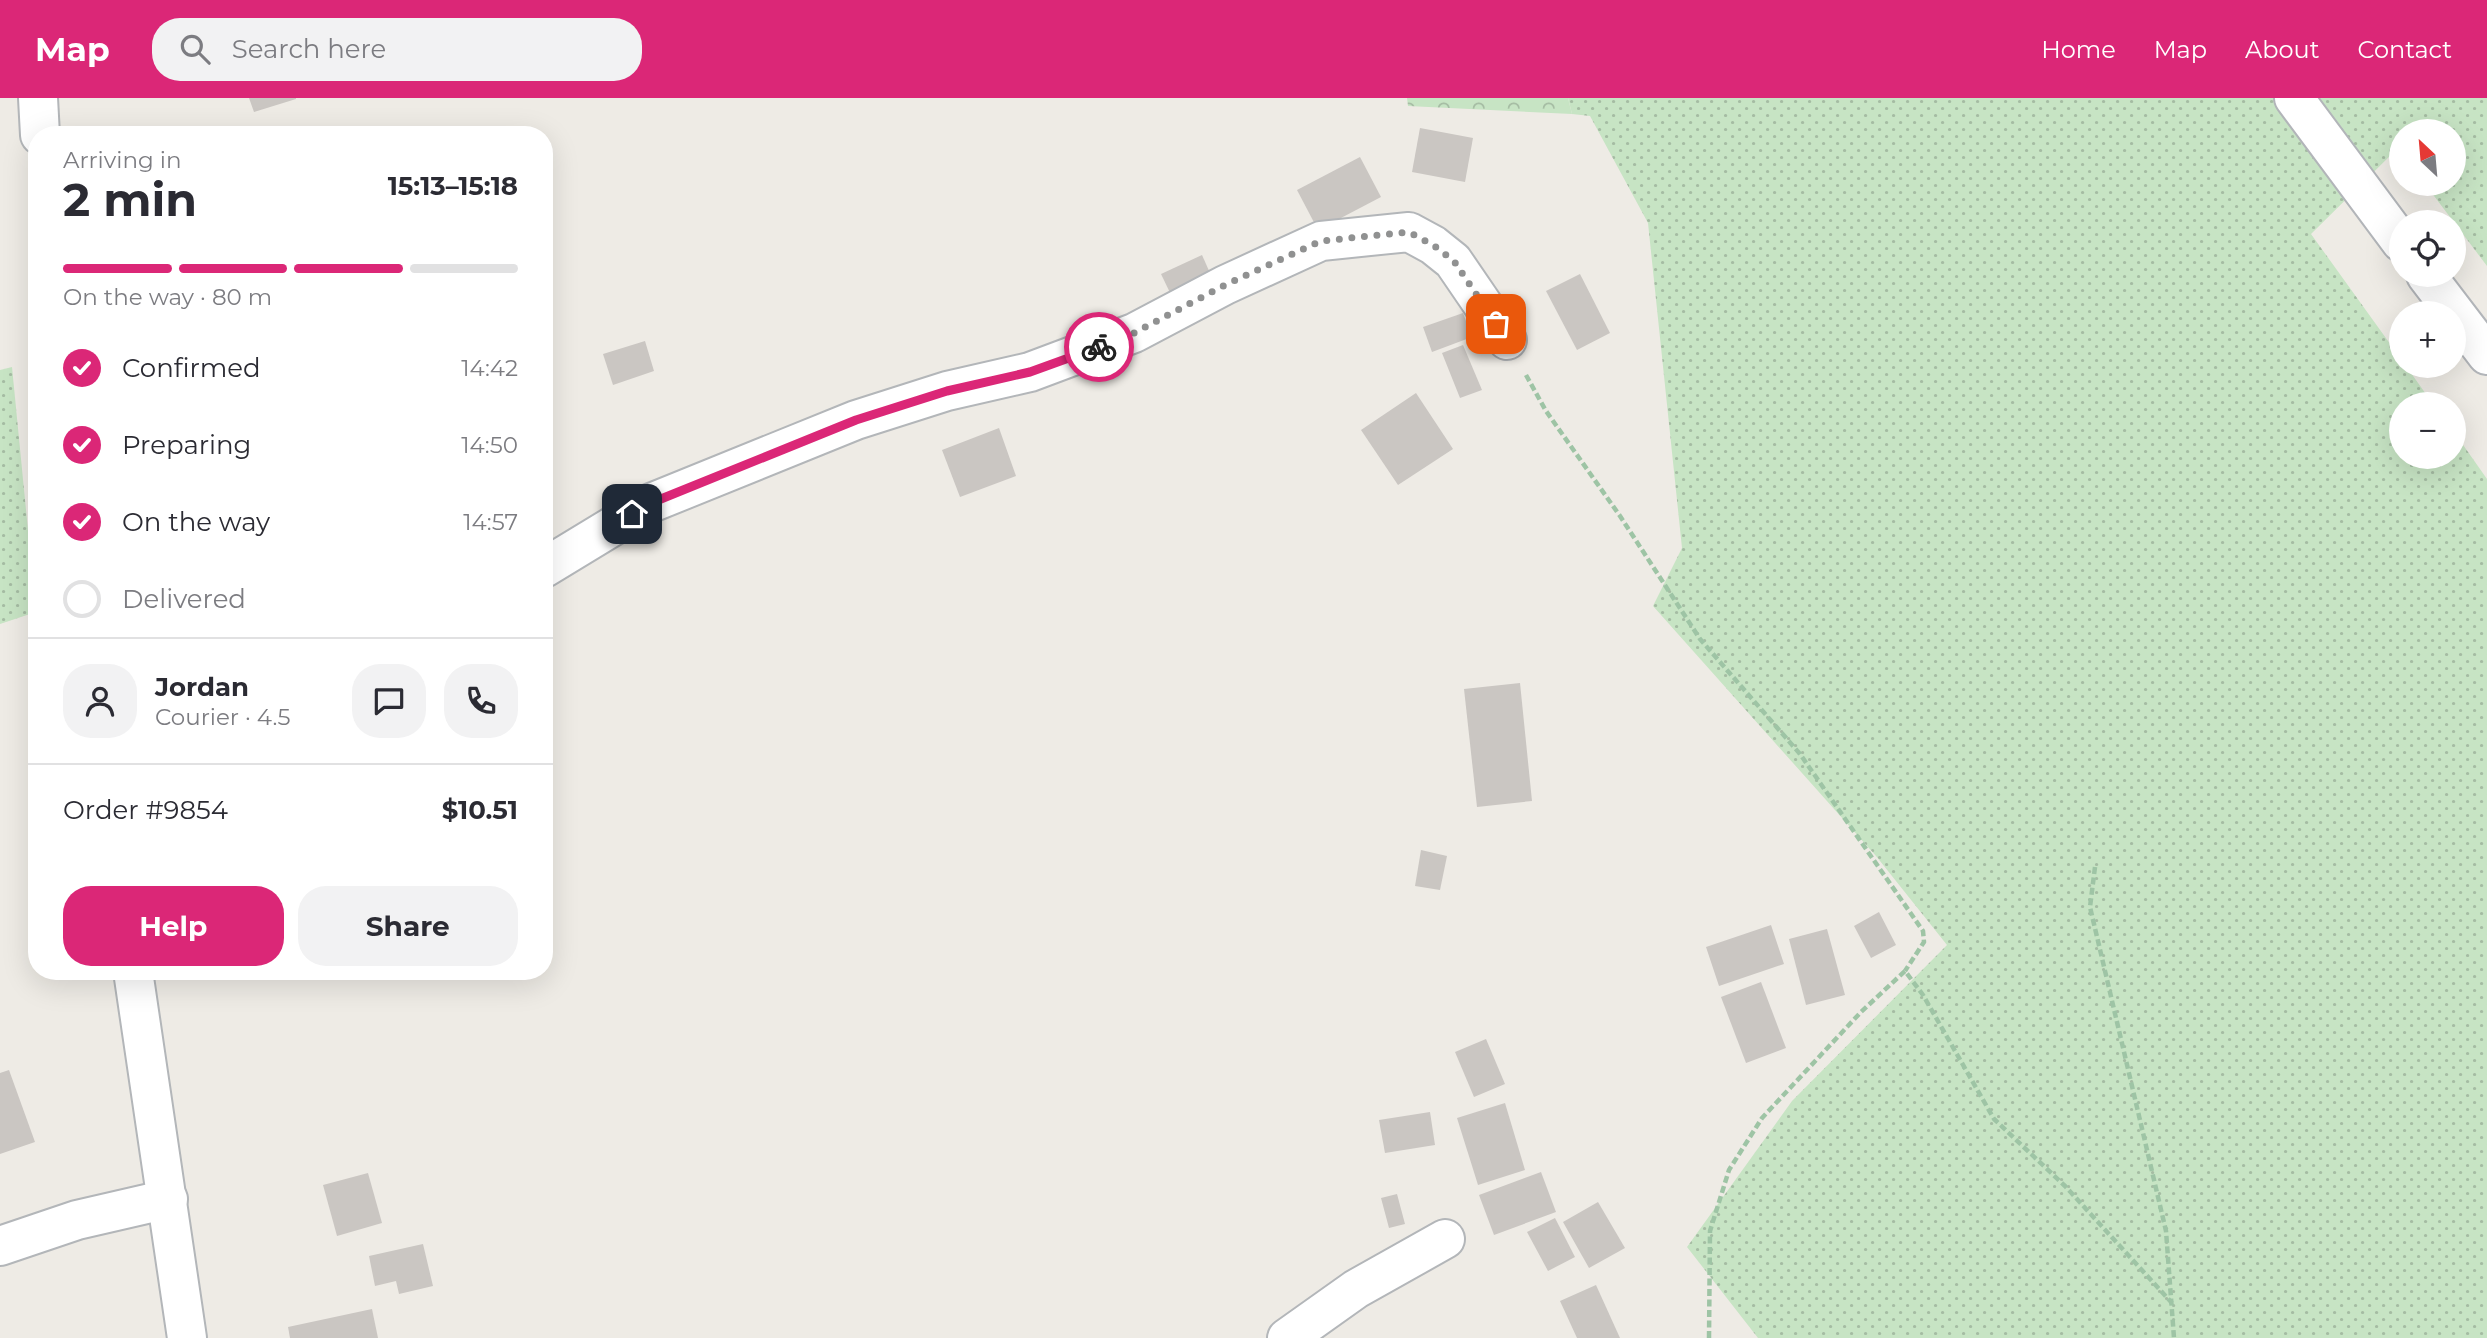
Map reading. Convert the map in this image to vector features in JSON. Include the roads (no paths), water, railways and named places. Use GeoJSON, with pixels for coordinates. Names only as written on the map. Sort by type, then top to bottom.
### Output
{"type":"FeatureCollection","features":[{"type":"Feature","properties":{"kind":"street"},"geometry":{"type":"LineString","coordinates":[[38,98],[40,126]]}},
{"type":"Feature","properties":{"kind":"street"},"geometry":{"type":"LineString","coordinates":[[2294,98],[2389,226]]}},
{"type":"Feature","properties":{"kind":"street"},"geometry":{"type":"LineString","coordinates":[[553,563],[651,503],[856,420],[947,391],[1030,372],[1134,333],[1225,285],[1321,241],[1409,232],[1454,261],[1507,340]]}},
{"type":"Feature","properties":{"kind":"street"},"geometry":{"type":"LineString","coordinates":[[2435,287],[2487,355]]}},
{"type":"Feature","properties":{"kind":"street"},"geometry":{"type":"LineString","coordinates":[[134,980],[187,1338]]}},
{"type":"Feature","properties":{"kind":"street"},"geometry":{"type":"LineString","coordinates":[[0,1246],[76,1220],[168,1199]]}},
{"type":"Feature","properties":{"kind":"street"},"geometry":{"type":"LineString","coordinates":[[1287,1338],[1356,1289],[1445,1239]]}}]}
